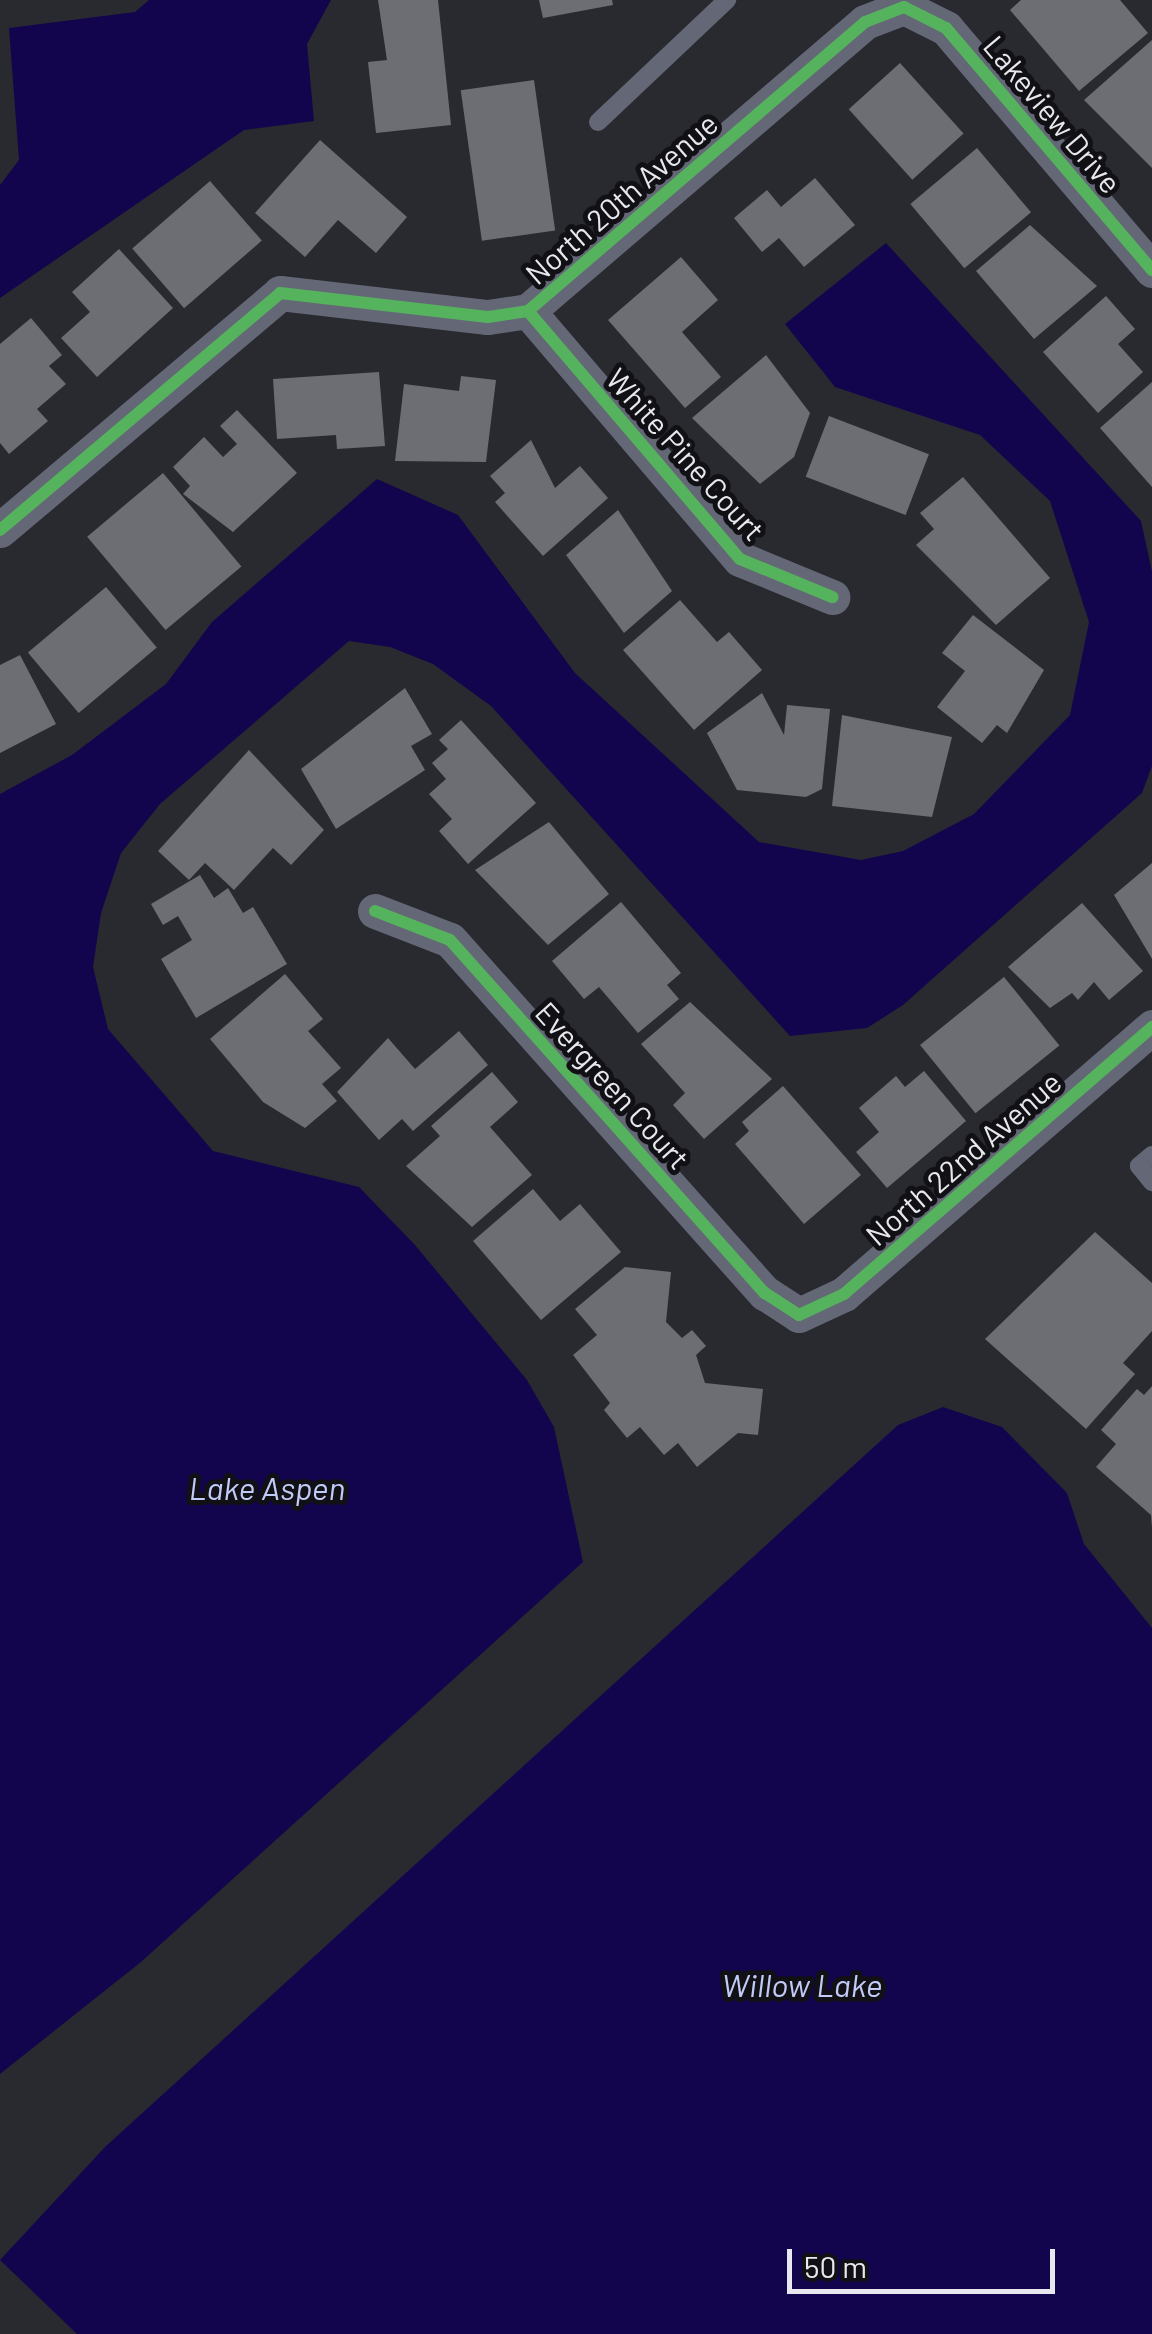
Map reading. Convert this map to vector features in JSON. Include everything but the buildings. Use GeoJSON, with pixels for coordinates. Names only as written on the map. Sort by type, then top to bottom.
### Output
{"type":"FeatureCollection","features":[{"type":"Feature","properties":{"kind":"street","name":"Lakeview Drive"},"geometry":{"type":"LineString","coordinates":[[904,7],[946,28],[1152,270]]}},
{"type":"Feature","properties":{"kind":"street","name":"North 20th Avenue"},"geometry":{"type":"LineString","coordinates":[[0,530],[280,294],[488,317],[528,311],[865,22],[904,7]]}},
{"type":"Feature","properties":{"kind":"street","name":"White Pine Court"},"geometry":{"type":"LineString","coordinates":[[528,311],[740,559],[832,597]]}},
{"type":"Feature","properties":{"kind":"street","name":"Evergreen Court"},"geometry":{"type":"LineString","coordinates":[[376,910],[450,940],[765,1293],[799,1315]]}},
{"type":"Feature","properties":{"kind":"street","name":"North 22nd Avenue"},"geometry":{"type":"LineString","coordinates":[[799,1315],[844,1294],[1152,1027]]}},
{"type":"Feature","properties":{"kind":"lane"},"geometry":{"type":"LineString","coordinates":[[598,122],[727,0]]}},
{"type":"Feature","properties":{"kind":"lane"},"geometry":{"type":"LineString","coordinates":[[1152,1155],[1139,1166],[1152,1182]]}},
{"type":"Feature","properties":{"kind":"water"},"geometry":{"type":"Polygon","coordinates":[[[149,0],[331,0],[307,44],[314,121],[244,130],[0,298],[0,185],[19,160],[9,28],[135,12],[149,0]]]}},
{"type":"Feature","properties":{"kind":"water","name":"Lake Aspen"},"geometry":{"type":"Polygon","coordinates":[[[886,243],[1141,521],[1152,572],[1152,766],[1142,793],[903,1005],[867,1028],[790,1036],[491,706],[433,664],[390,647],[349,641],[160,804],[121,853],[101,913],[93,967],[108,1029],[213,1151],[359,1187],[415,1245],[527,1380],[554,1427],[583,1562],[141,1962],[0,2074],[0,794],[72,755],[166,684],[212,622],[377,479],[458,515],[575,673],[759,842],[861,860],[903,851],[974,814],[1070,715],[1089,622],[1050,501],[980,435],[835,387],[785,324],[886,243]]]}},
{"type":"Feature","properties":{"kind":"water","name":"Willow Lake"},"geometry":{"type":"Polygon","coordinates":[[[943,1407],[1002,1427],[1067,1493],[1084,1544],[1152,1628],[1152,2334],[77,2334],[0,2260],[105,2147],[898,1425],[943,1407]]]}},
{"type":"Feature","properties":{"kind":"cycle path"},"geometry":{"type":"LineString","coordinates":[[0,530],[280,293],[488,317],[528,311],[865,22],[904,7],[946,28],[1152,270]]}},
{"type":"Feature","properties":{"kind":"cycle path"},"geometry":{"type":"LineString","coordinates":[[528,311],[740,559],[832,597]]}},
{"type":"Feature","properties":{"kind":"cycle path"},"geometry":{"type":"LineString","coordinates":[[375,911],[450,940],[765,1293],[799,1315],[844,1294],[1152,1027]]}}]}
